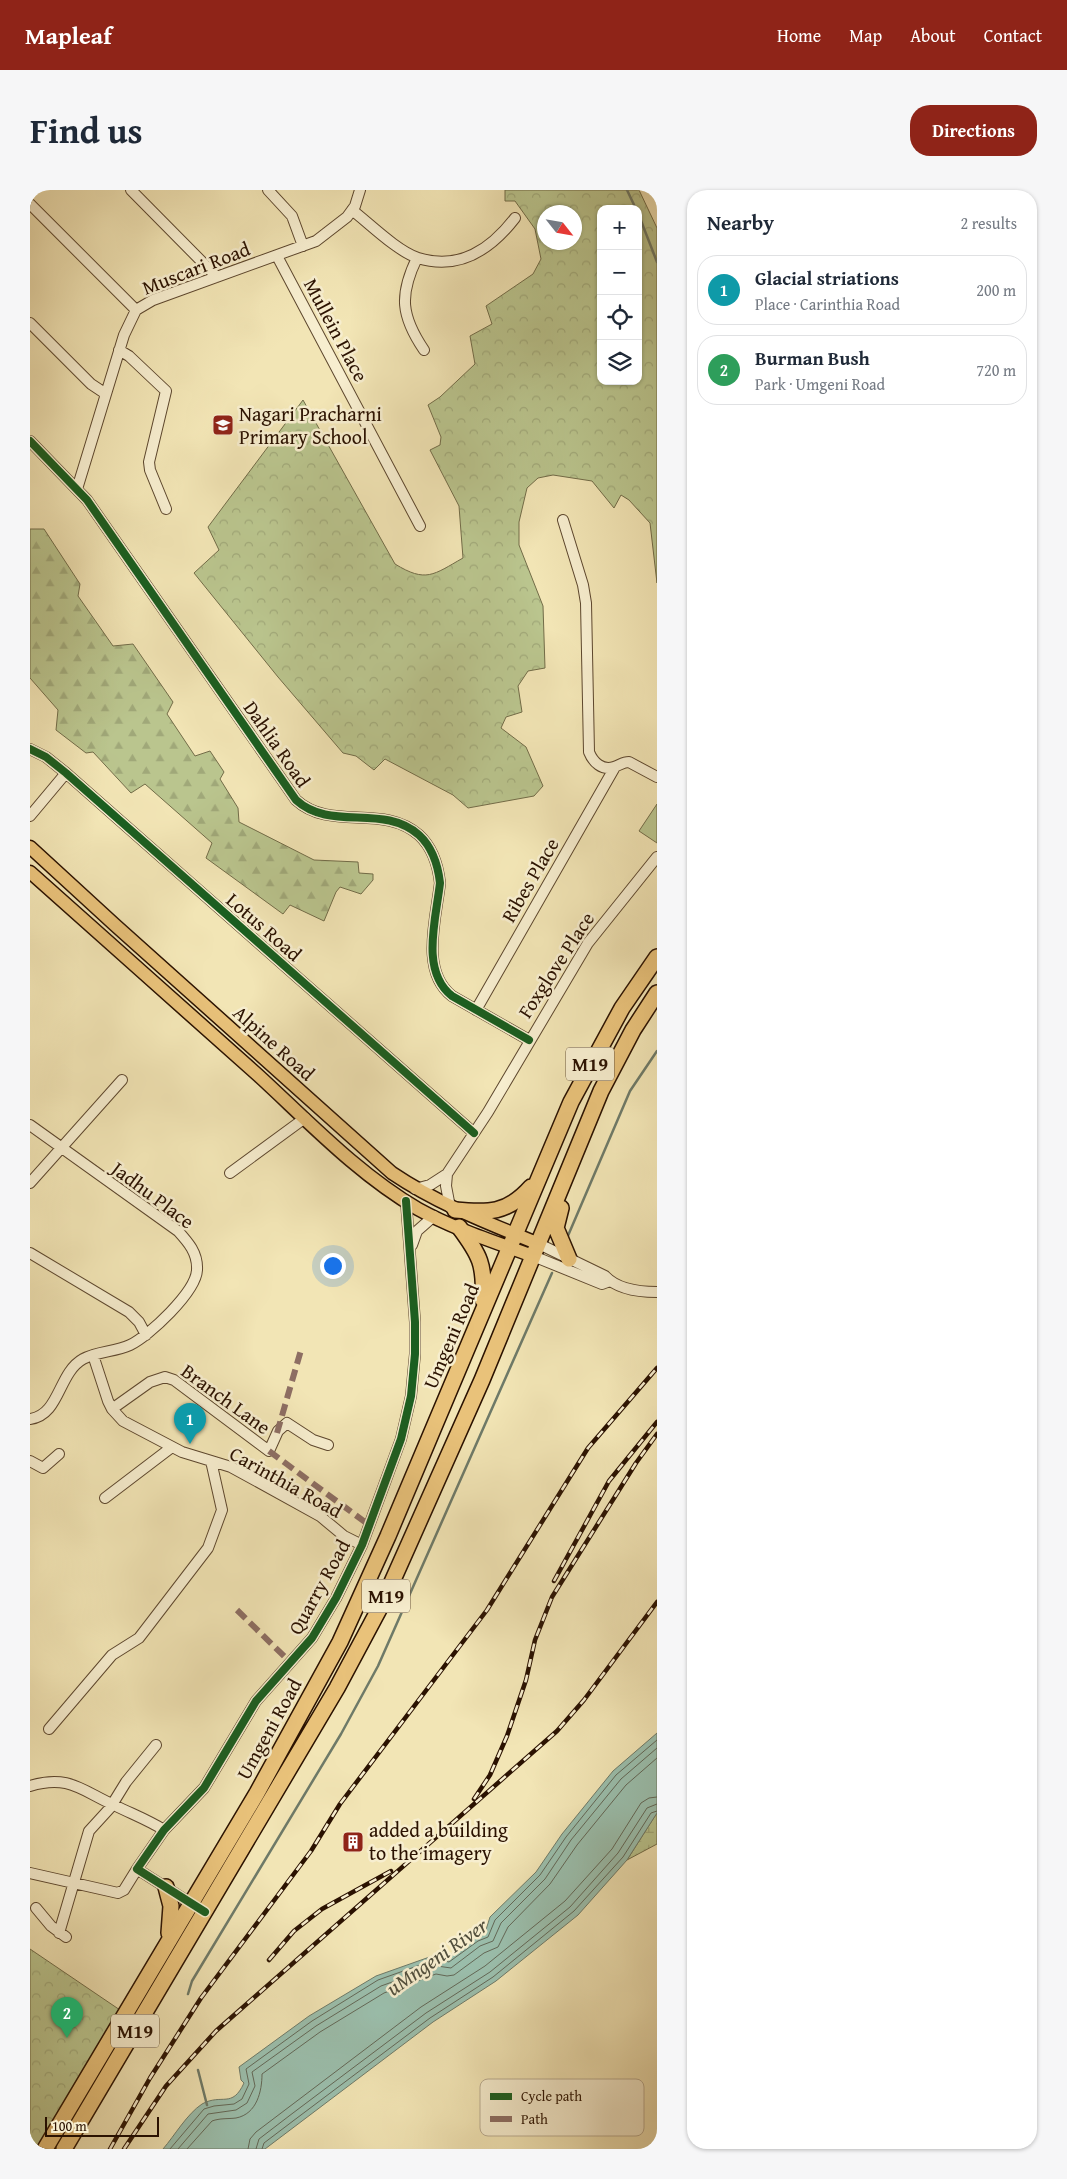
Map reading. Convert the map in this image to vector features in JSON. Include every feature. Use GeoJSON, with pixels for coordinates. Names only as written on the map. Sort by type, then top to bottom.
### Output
{"type":"FeatureCollection","features":[{"type":"Feature","properties":{"kind":"highway","name":"Umgeni Road"},"geometry":{"type":"LineString","coordinates":[[45,2149],[257,1792],[340,1642],[392,1527],[571,1102],[596,1052],[622,1008],[657,957]]}},
{"type":"Feature","properties":{"kind":"highway","name":"Umgeni Road"},"geometry":{"type":"LineString","coordinates":[[64,2149],[337,1688],[384,1600],[478,1389],[601,1091],[633,1030],[657,993]]}},
{"type":"Feature","properties":{"kind":"highway"},"geometry":{"type":"LineString","coordinates":[[570,1258],[558,1235],[557,1220],[601,1091]]}},
{"type":"Feature","properties":{"kind":"highway"},"geometry":{"type":"LineString","coordinates":[[453,1208],[487,1212],[499,1210],[521,1198],[538,1178]]}},
{"type":"Feature","properties":{"kind":"highway"},"geometry":{"type":"LineString","coordinates":[[459,1227],[482,1262],[485,1279],[483,1312]]}},
{"type":"Feature","properties":{"kind":"highway"},"geometry":{"type":"LineString","coordinates":[[166,1888],[171,1906],[168,1940]]}},
{"type":"Feature","properties":{"kind":"main road","name":"Alpine Road"},"geometry":{"type":"LineString","coordinates":[[30,847],[364,1148],[415,1189],[512,1241]]}},
{"type":"Feature","properties":{"kind":"main road","name":"Alpine Road"},"geometry":{"type":"LineString","coordinates":[[30,872],[306,1118],[347,1157],[406,1201],[434,1216],[459,1227],[512,1241]]}},
{"type":"Feature","properties":{"kind":"main road"},"geometry":{"type":"LineString","coordinates":[[144,951],[158,972],[152,980]]}},
{"type":"Feature","properties":{"kind":"main road"},"geometry":{"type":"LineString","coordinates":[[512,1241],[536,1250]]}},
{"type":"Feature","properties":{"kind":"street"},"geometry":{"type":"LineString","coordinates":[[131,190],[217,277]]}},
{"type":"Feature","properties":{"kind":"street"},"geometry":{"type":"LineString","coordinates":[[268,190],[292,216],[303,246]]}},
{"type":"Feature","properties":{"kind":"street"},"geometry":{"type":"LineString","coordinates":[[360,190],[352,210],[417,258],[446,261],[458,260],[476,253],[497,239],[515,218]]}},
{"type":"Feature","properties":{"kind":"street"},"geometry":{"type":"LineString","coordinates":[[30,204],[136,310]]}},
{"type":"Feature","properties":{"kind":"street","name":"Muscari Road"},"geometry":{"type":"LineString","coordinates":[[77,489],[127,327],[136,310],[153,300],[277,256],[326,236],[352,210]]}},
{"type":"Feature","properties":{"kind":"street","name":"Mullein Place"},"geometry":{"type":"LineString","coordinates":[[277,256],[420,526]]}},
{"type":"Feature","properties":{"kind":"street"},"geometry":{"type":"LineString","coordinates":[[417,258],[407,285],[404,309],[411,330],[424,350]]}},
{"type":"Feature","properties":{"kind":"street"},"geometry":{"type":"LineString","coordinates":[[30,323],[91,384],[106,394]]}},
{"type":"Feature","properties":{"kind":"street"},"geometry":{"type":"LineString","coordinates":[[120,350],[129,356],[166,391],[150,451],[149,462],[150,470],[166,509]]}},
{"type":"Feature","properties":{"kind":"street","name":"Dahlia Road"},"geometry":{"type":"LineString","coordinates":[[30,441],[77,489],[296,800],[322,814],[387,818],[414,831],[429,846],[436,863],[440,883],[432,959],[435,976],[447,992],[529,1040]]}},
{"type":"Feature","properties":{"kind":"street"},"geometry":{"type":"LineString","coordinates":[[563,520],[583,586],[586,603],[589,752],[597,764],[615,767],[624,762],[629,762],[657,777]]}},
{"type":"Feature","properties":{"kind":"street","name":"Lotus Road"},"geometry":{"type":"LineString","coordinates":[[30,749],[46,757],[66,773],[474,1133]]}},
{"type":"Feature","properties":{"kind":"street","name":"Ribes Place"},"geometry":{"type":"LineString","coordinates":[[476,1010],[615,767]]}},
{"type":"Feature","properties":{"kind":"street"},"geometry":{"type":"LineString","coordinates":[[30,816],[66,773]]}},
{"type":"Feature","properties":{"kind":"street","name":"Foxglove Place"},"geometry":{"type":"LineString","coordinates":[[415,1189],[430,1185],[447,1174],[474,1133],[588,943],[657,857]]}},
{"type":"Feature","properties":{"kind":"street"},"geometry":{"type":"LineString","coordinates":[[30,1183],[122,1080]]}},
{"type":"Feature","properties":{"kind":"street"},"geometry":{"type":"LineString","coordinates":[[230,1173],[306,1118]]}},
{"type":"Feature","properties":{"kind":"street","name":"Jadhu Place"},"geometry":{"type":"LineString","coordinates":[[30,1124],[60,1148],[170,1225],[192,1247],[197,1266],[193,1283],[157,1325],[132,1344],[83,1359],[73,1367],[48,1411],[41,1417],[30,1419]]}},
{"type":"Feature","properties":{"kind":"street"},"geometry":{"type":"LineString","coordinates":[[447,1174],[446,1186],[453,1208]]}},
{"type":"Feature","properties":{"kind":"street","name":"Quarry Road"},"geometry":{"type":"LineString","coordinates":[[74,1884],[118,1893],[126,1887],[164,1830],[204,1788],[249,1711],[312,1638],[336,1598],[362,1545],[400,1439],[411,1396],[415,1333],[411,1251],[406,1201]]}},
{"type":"Feature","properties":{"kind":"street","name":"Quarry Road"},"geometry":{"type":"LineString","coordinates":[[411,1251],[413,1236],[434,1216]]}},
{"type":"Feature","properties":{"kind":"street"},"geometry":{"type":"LineString","coordinates":[[536,1250],[570,1258],[605,1276],[610,1281],[631,1289],[657,1292]]}},
{"type":"Feature","properties":{"kind":"street"},"geometry":{"type":"LineString","coordinates":[[536,1250],[602,1284],[610,1281]]}},
{"type":"Feature","properties":{"kind":"street"},"geometry":{"type":"LineString","coordinates":[[30,1253],[129,1312],[139,1322],[146,1334]]}},
{"type":"Feature","properties":{"kind":"street","name":"Carinthia Road"},"geometry":{"type":"LineString","coordinates":[[93,1355],[112,1409],[131,1426],[172,1447],[226,1465],[320,1516],[344,1536],[362,1545]]}},
{"type":"Feature","properties":{"kind":"street","name":"Branch Lane"},"geometry":{"type":"LineString","coordinates":[[112,1409],[142,1387],[157,1378],[166,1376],[269,1451],[277,1433],[287,1423],[313,1440],[328,1445]]}},
{"type":"Feature","properties":{"kind":"street"},"geometry":{"type":"LineString","coordinates":[[105,1498],[172,1447]]}},
{"type":"Feature","properties":{"kind":"street"},"geometry":{"type":"LineString","coordinates":[[30,1461],[43,1468],[59,1454]]}},
{"type":"Feature","properties":{"kind":"street"},"geometry":{"type":"LineString","coordinates":[[50,1729],[112,1655],[139,1638],[208,1548],[222,1510],[211,1461]]}},
{"type":"Feature","properties":{"kind":"street"},"geometry":{"type":"LineString","coordinates":[[36,1908],[62,1935],[88,1834],[156,1745]]}},
{"type":"Feature","properties":{"kind":"street"},"geometry":{"type":"LineString","coordinates":[[30,1786],[47,1780],[69,1782],[145,1818],[164,1830]]}},
{"type":"Feature","properties":{"kind":"street"},"geometry":{"type":"LineString","coordinates":[[137,1869],[205,1912]]}},
{"type":"Feature","properties":{"kind":"street"},"geometry":{"type":"LineString","coordinates":[[30,1873],[74,1884]]}},
{"type":"Feature","properties":{"kind":"green space"},"geometry":{"type":"Polygon","coordinates":[[[505,190],[639,190],[657,228],[657,583],[650,523],[629,500],[621,495],[614,508],[592,481],[553,475],[538,478],[527,488],[519,522],[519,545],[543,606],[545,668],[528,671],[518,686],[522,712],[506,717],[501,728],[526,747],[543,786],[534,796],[468,808],[453,795],[385,759],[374,770],[356,756],[343,753],[278,677],[194,573],[219,550],[208,527],[303,400],[395,564],[422,575],[444,569],[463,558],[459,506],[430,450],[440,445],[441,437],[428,405],[440,397],[475,364],[470,336],[492,324],[486,306],[533,274],[541,259],[539,250],[582,250],[582,205],[537,205],[537,239],[535,229],[515,201],[505,201],[505,190]]]}},
{"type":"Feature","properties":{"kind":"green space"},"geometry":{"type":"Polygon","coordinates":[[[30,529],[44,529],[80,584],[78,596],[113,646],[133,644],[173,702],[167,714],[195,756],[210,751],[224,772],[220,779],[238,808],[239,822],[314,860],[358,862],[359,873],[373,874],[373,880],[361,894],[340,887],[324,921],[290,905],[283,914],[206,858],[212,843],[145,784],[131,793],[93,752],[86,753],[56,730],[58,710],[30,678],[30,529]]]}},
{"type":"Feature","properties":{"kind":"green space"},"geometry":{"type":"Polygon","coordinates":[[[657,804],[657,843],[639,831],[657,804]]]}},
{"type":"Feature","properties":{"kind":"green space"},"geometry":{"type":"Polygon","coordinates":[[[657,1813],[657,1844],[627,1860],[653,1819],[657,1813]]]}},
{"type":"Feature","properties":{"kind":"green space"},"geometry":{"type":"Polygon","coordinates":[[[30,1949],[120,2010],[37,2149],[30,2149],[30,1949]]]}},
{"type":"Feature","properties":{"kind":"water","name":"uMngeni River"},"geometry":{"type":"Polygon","coordinates":[[[657,1733],[657,1813],[627,1860],[578,1915],[496,1981],[433,2022],[265,2149],[163,2149],[186,2119],[202,2104],[209,2101],[231,2098],[240,2091],[244,2083],[241,2080],[239,2067],[309,2016],[376,1976],[438,1954],[447,1957],[476,1936],[485,1933],[490,1917],[536,1872],[562,1834],[613,1771],[657,1733]]]}},
{"type":"Feature","properties":{"kind":"waterway"},"geometry":{"type":"LineString","coordinates":[[627,190],[634,205]]}},
{"type":"Feature","properties":{"kind":"waterway"},"geometry":{"type":"LineString","coordinates":[[642,223],[657,262]]}},
{"type":"Feature","properties":{"kind":"waterway"},"geometry":{"type":"LineString","coordinates":[[567,1238],[630,1091],[657,1051]]}},
{"type":"Feature","properties":{"kind":"waterway"},"geometry":{"type":"LineString","coordinates":[[188,1994],[192,1981],[341,1734],[378,1666],[552,1273]]}},
{"type":"Feature","properties":{"kind":"waterway"},"geometry":{"type":"LineString","coordinates":[[198,2070],[207,2105]]}},
{"type":"Feature","properties":{"kind":"railway"},"geometry":{"type":"LineString","coordinates":[[110,2149],[150,2078],[201,1998],[311,1851],[340,1804],[487,1610],[588,1448],[657,1368]]}},
{"type":"Feature","properties":{"kind":"railway"},"geometry":{"type":"LineString","coordinates":[[554,1581],[609,1481],[657,1422]]}},
{"type":"Feature","properties":{"kind":"railway"},"geometry":{"type":"LineString","coordinates":[[474,1799],[490,1775],[507,1736],[526,1680],[535,1640],[552,1597],[636,1463],[657,1434]]}},
{"type":"Feature","properties":{"kind":"railway"},"geometry":{"type":"LineString","coordinates":[[124,2149],[166,2086],[216,2031],[557,1731],[584,1700],[657,1602]]}},
{"type":"Feature","properties":{"kind":"railway"},"geometry":{"type":"LineString","coordinates":[[269,1960],[294,1931],[322,1909],[391,1871]]}},
{"type":"Feature","properties":{"kind":"marked path"},"geometry":{"type":"LineString","coordinates":[[277,1433],[301,1350]]}},
{"type":"Feature","properties":{"kind":"marked path"},"geometry":{"type":"LineString","coordinates":[[269,1451],[369,1525]]}},
{"type":"Feature","properties":{"kind":"marked path"},"geometry":{"type":"LineString","coordinates":[[237,1610],[291,1663]]}},
{"type":"Feature","properties":{"kind":"cycle path"},"geometry":{"type":"LineString","coordinates":[[30,441],[87,500],[296,800],[310,809],[325,814],[390,821],[405,826],[424,840],[434,857],[440,883],[432,944],[436,973],[442,985],[452,996],[529,1040]]}},
{"type":"Feature","properties":{"kind":"cycle path"},"geometry":{"type":"LineString","coordinates":[[30,749],[46,757],[66,773],[474,1133]]}},
{"type":"Feature","properties":{"kind":"cycle path"},"geometry":{"type":"LineString","coordinates":[[205,1912],[137,1869],[164,1830],[204,1788],[256,1701],[312,1638],[336,1598],[362,1545],[401,1439],[411,1396],[415,1354],[415,1322],[406,1201]]}},
{"type":"Feature","properties":{"kind":"place","name":"Nagari Pracharni Primary School"},"geometry":{"type":"Point","coordinates":[223,425]}},
{"type":"Feature","properties":{"kind":"place","name":"Glacial striations"},"geometry":{"type":"Point","coordinates":[190,1444]}},
{"type":"Feature","properties":{"kind":"place","name":"added a building to the imagery"},"geometry":{"type":"Point","coordinates":[353,1842]}},
{"type":"Feature","properties":{"kind":"place","name":"Burman Bush"},"geometry":{"type":"Point","coordinates":[67,2038]}}]}
